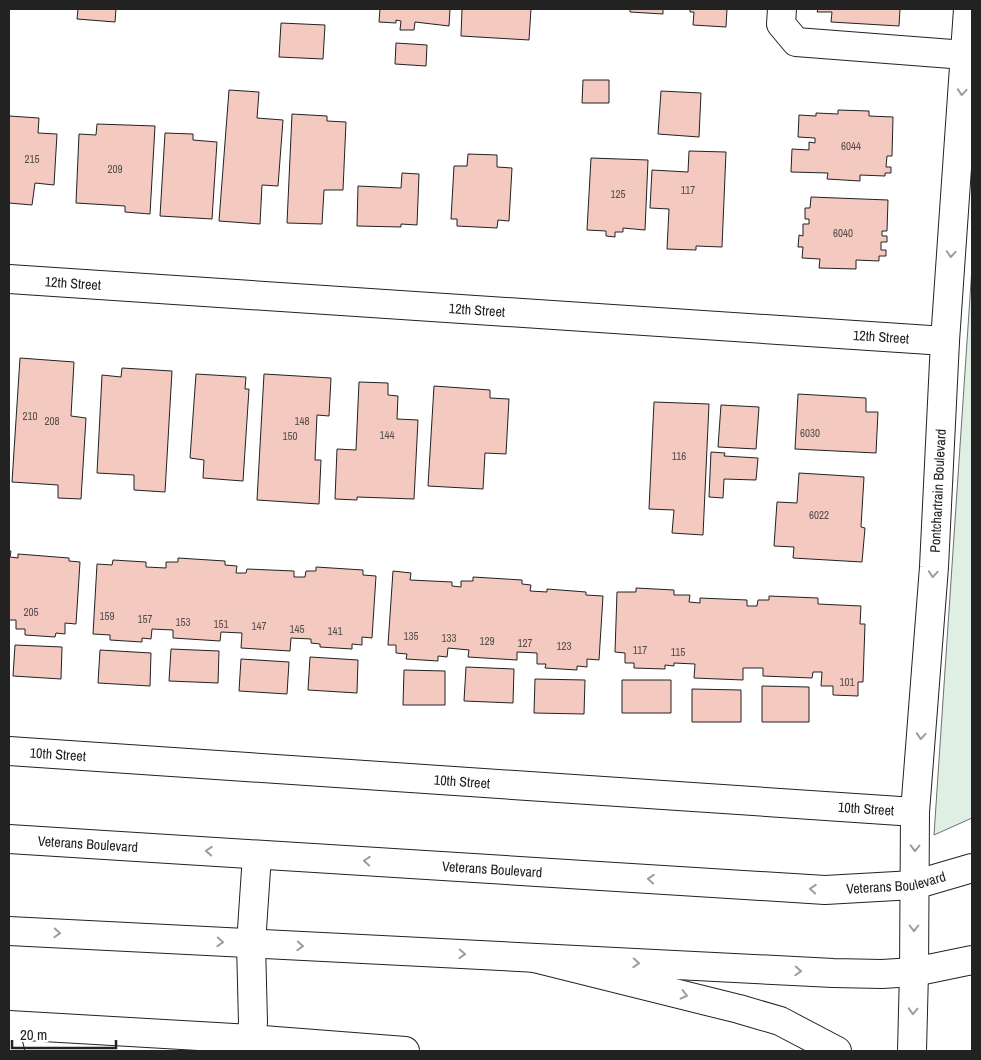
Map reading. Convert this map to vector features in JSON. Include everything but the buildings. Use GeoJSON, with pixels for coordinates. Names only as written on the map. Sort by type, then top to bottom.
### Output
{"type":"FeatureCollection","features":[{"type":"Feature","properties":{"kind":"main road"},"geometry":{"type":"LineString","coordinates":[[782,9],[781,24],[796,42],[965,55]]}},
{"type":"Feature","properties":{"kind":"main road","name":"Pontchartrain Boulevard"},"geometry":{"type":"LineString","coordinates":[[912,1051],[915,812],[934,567],[945,342],[968,9]]}},
{"type":"Feature","properties":{"kind":"main road","name":"12th Street"},"geometry":{"type":"LineString","coordinates":[[9,279],[945,342]]}},
{"type":"Feature","properties":{"kind":"main road","name":"10th Street"},"geometry":{"type":"LineString","coordinates":[[9,751],[915,812]]}},
{"type":"Feature","properties":{"kind":"main road","name":"Veterans Boulevard"},"geometry":{"type":"LineString","coordinates":[[9,839],[825,890],[914,885],[972,868]]}},
{"type":"Feature","properties":{"kind":"main road"},"geometry":{"type":"LineString","coordinates":[[251,1045],[254,1022],[252,944],[258,854]]}},
{"type":"Feature","properties":{"kind":"main road"},"geometry":{"type":"LineString","coordinates":[[9,931],[833,973],[882,974],[914,972],[972,960]]}},
{"type":"Feature","properties":{"kind":"main road"},"geometry":{"type":"LineString","coordinates":[[534,958],[780,1021],[837,1051]]}},
{"type":"Feature","properties":{"kind":"main road"},"geometry":{"type":"LineString","coordinates":[[9,1025],[251,1045],[405,1051]]}},
{"type":"Feature","properties":{"kind":"main road"},"geometry":{"type":"LineString","coordinates":[[9,1047],[10,1051]]}},
{"type":"Feature","properties":{"kind":"green space"},"geometry":{"type":"Polygon","coordinates":[[[972,267],[972,818],[934,835],[972,267]]]}}]}
